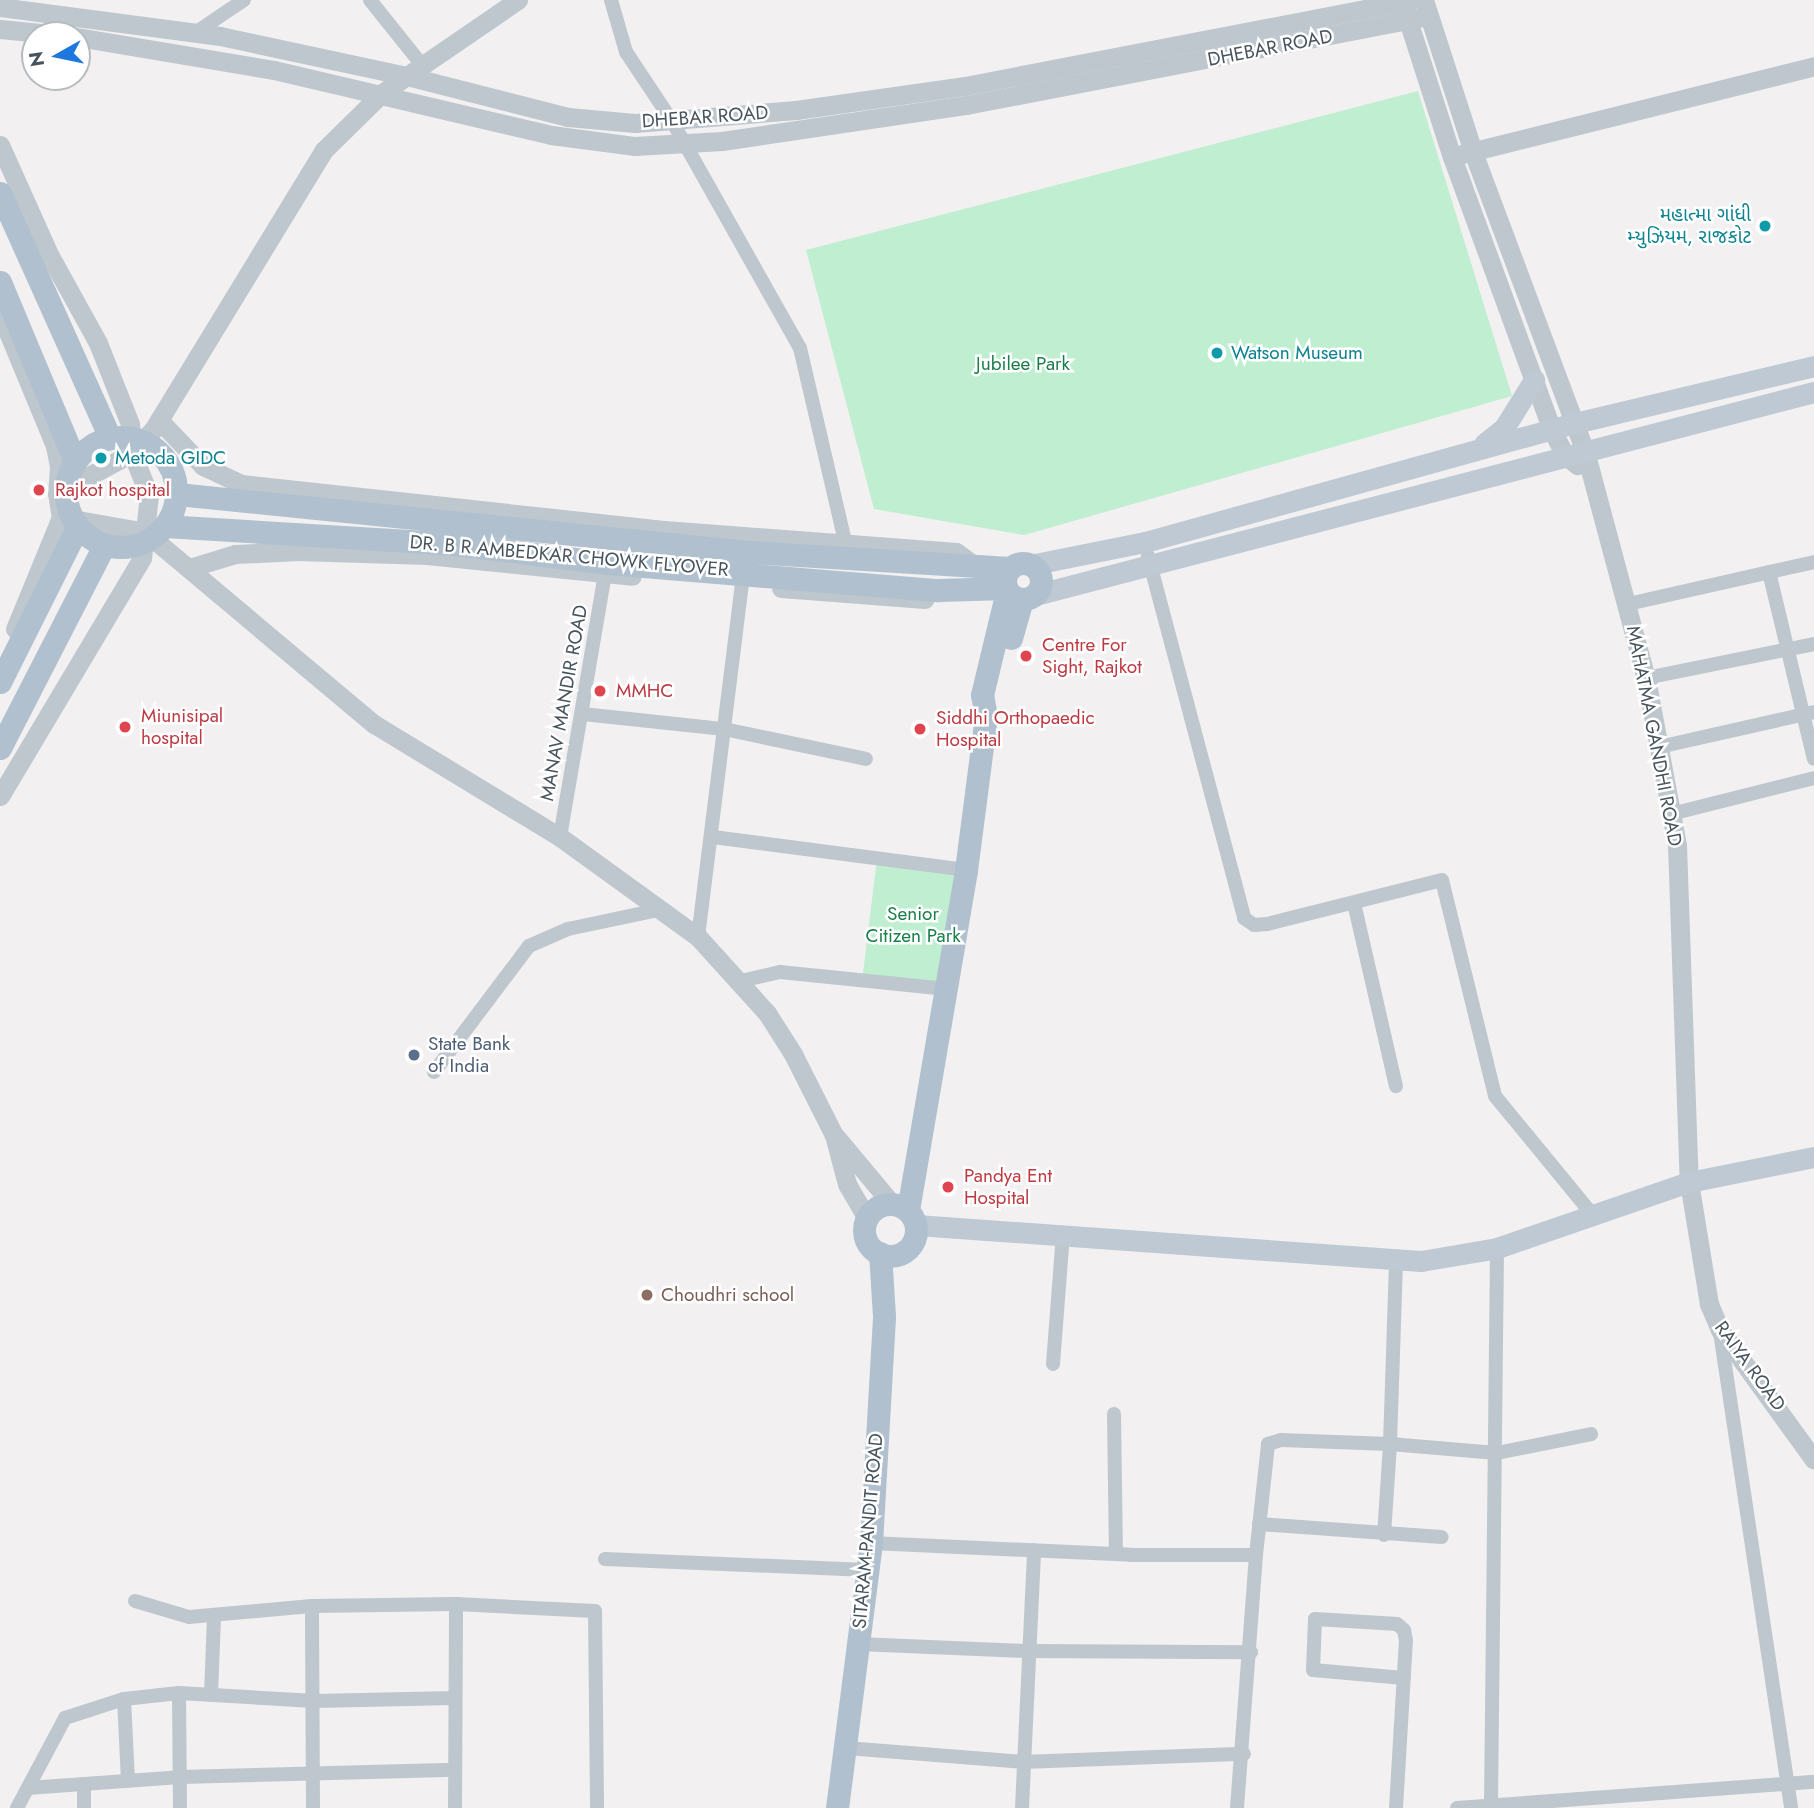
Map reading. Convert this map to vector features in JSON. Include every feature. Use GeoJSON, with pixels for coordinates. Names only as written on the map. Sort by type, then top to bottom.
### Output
{"type":"FeatureCollection","features":[{"type":"Feature","properties":{"kind":"main road"},"geometry":{"type":"LineString","coordinates":[[0,193],[110,438]]}},
{"type":"Feature","properties":{"kind":"main road"},"geometry":{"type":"LineString","coordinates":[[0,282],[75,461]]}},
{"type":"Feature","properties":{"kind":"main road"},"geometry":{"type":"LineString","coordinates":[[1018,584],[1144,541],[1477,449],[1814,366]]}},
{"type":"Feature","properties":{"kind":"main road"},"geometry":{"type":"LineString","coordinates":[[1477,449],[1504,428],[1534,380]]}},
{"type":"Feature","properties":{"kind":"main road"},"geometry":{"type":"LineString","coordinates":[[974,578],[1018,584],[1151,566],[1814,392]]}},
{"type":"Feature","properties":{"kind":"main road"},"geometry":{"type":"LineString","coordinates":[[0,682],[70,521],[66,494],[75,461],[86,449],[110,438],[128,437],[159,451],[169,463],[177,494],[155,529],[137,545],[105,544],[70,521]]}},
{"type":"Feature","properties":{"kind":"main road","name":"DR. B R AMBEDKAR CHOWK FLYOVER"},"geometry":{"type":"LineString","coordinates":[[177,494],[749,552],[937,565],[974,578]]}},
{"type":"Feature","properties":{"kind":"main road","name":"DR. B R AMBEDKAR CHOWK FLYOVER"},"geometry":{"type":"LineString","coordinates":[[155,529],[446,544],[607,563],[938,590],[974,578]]}},
{"type":"Feature","properties":{"kind":"main road"},"geometry":{"type":"LineString","coordinates":[[0,748],[105,544]]}},
{"type":"Feature","properties":{"kind":"main road"},"geometry":{"type":"LineString","coordinates":[[884,1316],[903,1252],[914,1241],[905,1213],[947,989],[966,870],[986,717],[982,695],[1018,584]]}},
{"type":"Feature","properties":{"kind":"main road"},"geometry":{"type":"LineString","coordinates":[[903,1252],[880,1254],[867,1242],[867,1218],[877,1207],[1063,1233],[1396,1262],[1497,1248],[1689,1182],[1814,1157]]}},
{"type":"Feature","properties":{"kind":"main road","name":"SITARAM-PANDIT ROAD"},"geometry":{"type":"LineString","coordinates":[[836,1808],[871,1543],[884,1316],[880,1254]]}},
{"type":"Feature","properties":{"kind":"street"},"geometry":{"type":"LineString","coordinates":[[195,33],[244,0]]}},
{"type":"Feature","properties":{"kind":"street"},"geometry":{"type":"LineString","coordinates":[[370,0],[414,70]]}},
{"type":"Feature","properties":{"kind":"street"},"geometry":{"type":"LineString","coordinates":[[57,493],[132,453],[159,420],[324,150],[382,93],[518,0]]}},
{"type":"Feature","properties":{"kind":"street"},"geometry":{"type":"LineString","coordinates":[[611,0],[626,52],[672,121],[800,348],[845,541]]}},
{"type":"Feature","properties":{"kind":"street"},"geometry":{"type":"LineString","coordinates":[[1405,1],[1408,22],[1452,157],[1552,430],[1575,453]]}},
{"type":"Feature","properties":{"kind":"street","name":"DHEBAR ROAD"},"geometry":{"type":"LineString","coordinates":[[0,7],[195,33],[414,70],[568,117],[672,121],[796,110],[965,86],[1405,1]]}},
{"type":"Feature","properties":{"kind":"street","name":"DHEBAR ROAD"},"geometry":{"type":"LineString","coordinates":[[91,39],[177,51],[382,93],[551,135],[598,143],[685,144],[966,105],[1408,22],[1427,8]]}},
{"type":"Feature","properties":{"kind":"street","name":"MAHATMA GANDHI ROAD"},"geometry":{"type":"LineString","coordinates":[[1427,8],[1473,152],[1575,424],[1575,453],[1588,474],[1628,604],[1646,678],[1677,845],[1689,1182]]}},
{"type":"Feature","properties":{"kind":"street"},"geometry":{"type":"LineString","coordinates":[[0,29],[21,31]]}},
{"type":"Feature","properties":{"kind":"street"},"geometry":{"type":"LineString","coordinates":[[1452,157],[1814,66]]}},
{"type":"Feature","properties":{"kind":"street"},"geometry":{"type":"LineString","coordinates":[[0,145],[50,256],[99,343],[130,424],[132,453],[149,495],[155,529],[189,568],[374,724],[560,837],[698,937],[741,981],[786,1044],[834,1135],[848,1184],[867,1218]]}},
{"type":"Feature","properties":{"kind":"street"},"geometry":{"type":"LineString","coordinates":[[0,313],[55,446],[57,493],[70,521]]}},
{"type":"Feature","properties":{"kind":"street"},"geometry":{"type":"LineString","coordinates":[[159,420],[203,466],[241,484],[664,530],[845,541],[956,552],[974,578],[954,600],[605,574],[427,555],[298,551],[235,554],[189,568]]}},
{"type":"Feature","properties":{"kind":"street"},"geometry":{"type":"LineString","coordinates":[[70,521],[155,529]]}},
{"type":"Feature","properties":{"kind":"street"},"geometry":{"type":"LineString","coordinates":[[0,658],[70,521]]}},
{"type":"Feature","properties":{"kind":"street"},"geometry":{"type":"LineString","coordinates":[[0,796],[142,558],[155,529]]}},
{"type":"Feature","properties":{"kind":"street"},"geometry":{"type":"LineString","coordinates":[[1144,541],[1244,918],[1254,925],[1267,924],[1442,880],[1495,1096],[1592,1214]]}},
{"type":"Feature","properties":{"kind":"street"},"geometry":{"type":"LineString","coordinates":[[1628,604],[1814,562]]}},
{"type":"Feature","properties":{"kind":"street"},"geometry":{"type":"LineString","coordinates":[[1769,572],[1787,650],[1809,713],[1814,760]]}},
{"type":"Feature","properties":{"kind":"street","name":"MANAV MANDIR ROAD"},"geometry":{"type":"LineString","coordinates":[[560,837],[605,574]]}},
{"type":"Feature","properties":{"kind":"street"},"geometry":{"type":"LineString","coordinates":[[698,937],[713,837],[742,585]]}},
{"type":"Feature","properties":{"kind":"street"},"geometry":{"type":"LineString","coordinates":[[1646,678],[1814,644]]}},
{"type":"Feature","properties":{"kind":"street"},"geometry":{"type":"LineString","coordinates":[[1659,747],[1809,713]]}},
{"type":"Feature","properties":{"kind":"street"},"geometry":{"type":"LineString","coordinates":[[583,714],[724,729],[866,759]]}},
{"type":"Feature","properties":{"kind":"street"},"geometry":{"type":"LineString","coordinates":[[1671,814],[1814,778]]}},
{"type":"Feature","properties":{"kind":"street"},"geometry":{"type":"LineString","coordinates":[[713,837],[966,870]]}},
{"type":"Feature","properties":{"kind":"street"},"geometry":{"type":"LineString","coordinates":[[1354,903],[1396,1086]]}},
{"type":"Feature","properties":{"kind":"street"},"geometry":{"type":"LineString","coordinates":[[434,1072],[529,946],[568,929],[662,909]]}},
{"type":"Feature","properties":{"kind":"street"},"geometry":{"type":"LineString","coordinates":[[741,981],[780,972],[947,989]]}},
{"type":"Feature","properties":{"kind":"street"},"geometry":{"type":"LineString","coordinates":[[834,1135],[905,1213]]}},
{"type":"Feature","properties":{"kind":"street","name":"RAIYA ROAD"},"geometry":{"type":"LineString","coordinates":[[1689,1182],[1703,1280],[1720,1330],[1810,1441],[1814,1460]]}},
{"type":"Feature","properties":{"kind":"street"},"geometry":{"type":"LineString","coordinates":[[1053,1364],[1063,1233]]}},
{"type":"Feature","properties":{"kind":"street"},"geometry":{"type":"LineString","coordinates":[[1491,1805],[1497,1453],[1497,1248]]}},
{"type":"Feature","properties":{"kind":"street"},"geometry":{"type":"LineString","coordinates":[[1384,1535],[1396,1262]]}},
{"type":"Feature","properties":{"kind":"street"},"geometry":{"type":"LineString","coordinates":[[1720,1330],[1791,1808]]}},
{"type":"Feature","properties":{"kind":"street"},"geometry":{"type":"LineString","coordinates":[[1114,1414],[1116,1554]]}},
{"type":"Feature","properties":{"kind":"street"},"geometry":{"type":"LineString","coordinates":[[1237,1808],[1244,1754],[1256,1555],[1268,1444],[1281,1440],[1390,1444],[1497,1453],[1591,1434]]}},
{"type":"Feature","properties":{"kind":"street"},"geometry":{"type":"LineString","coordinates":[[1259,1524],[1384,1535],[1442,1537]]}},
{"type":"Feature","properties":{"kind":"street"},"geometry":{"type":"LineString","coordinates":[[871,1543],[1116,1554],[1256,1555]]}},
{"type":"Feature","properties":{"kind":"street"},"geometry":{"type":"LineString","coordinates":[[1022,1808],[1034,1550]]}},
{"type":"Feature","properties":{"kind":"street"},"geometry":{"type":"LineString","coordinates":[[605,1559],[867,1570]]}},
{"type":"Feature","properties":{"kind":"street"},"geometry":{"type":"LineString","coordinates":[[135,1601],[189,1616],[312,1606],[456,1604],[595,1611],[597,1808]]}},
{"type":"Feature","properties":{"kind":"street"},"geometry":{"type":"LineString","coordinates":[[455,1808],[456,1604]]}},
{"type":"Feature","properties":{"kind":"street"},"geometry":{"type":"LineString","coordinates":[[312,1606],[313,1808]]}},
{"type":"Feature","properties":{"kind":"street"},"geometry":{"type":"LineString","coordinates":[[211,1695],[214,1616]]}},
{"type":"Feature","properties":{"kind":"street"},"geometry":{"type":"LineString","coordinates":[[1396,1808],[1404,1678],[1406,1641],[1397,1624],[1315,1619],[1313,1670],[1404,1678]]}},
{"type":"Feature","properties":{"kind":"street"},"geometry":{"type":"LineString","coordinates":[[858,1644],[1028,1651],[1251,1652]]}},
{"type":"Feature","properties":{"kind":"street"},"geometry":{"type":"LineString","coordinates":[[18,1808],[65,1717],[124,1699],[179,1693],[314,1701],[455,1698]]}},
{"type":"Feature","properties":{"kind":"street"},"geometry":{"type":"LineString","coordinates":[[179,1693],[180,1808]]}},
{"type":"Feature","properties":{"kind":"street"},"geometry":{"type":"LineString","coordinates":[[124,1699],[128,1781]]}},
{"type":"Feature","properties":{"kind":"street"},"geometry":{"type":"LineString","coordinates":[[846,1748],[1023,1762],[1244,1754]]}},
{"type":"Feature","properties":{"kind":"street"},"geometry":{"type":"LineString","coordinates":[[28,1788],[180,1777],[455,1770]]}},
{"type":"Feature","properties":{"kind":"street"},"geometry":{"type":"LineString","coordinates":[[1457,1808],[1788,1781],[1814,1782]]}},
{"type":"Feature","properties":{"kind":"street"},"geometry":{"type":"LineString","coordinates":[[84,1784],[84,1808]]}},
{"type":"Feature","properties":{"kind":"green space","name":"Jubilee Park"},"geometry":{"type":"Polygon","coordinates":[[[1418,91],[1512,396],[1024,535],[874,509],[806,250],[1418,91]]]}},
{"type":"Feature","properties":{"kind":"green space","name":"Senior Citizen Park"},"geometry":{"type":"Polygon","coordinates":[[[877,859],[966,870],[952,985],[863,974],[877,859]]]}},
{"type":"Feature","properties":{"kind":"place","name":"મહાત્મા ગાંધી મ્યુઝિયમ, રાજકોટ"},"geometry":{"type":"Point","coordinates":[1765,226]}},
{"type":"Feature","properties":{"kind":"place","name":"Watson Museum"},"geometry":{"type":"Point","coordinates":[1217,353]}},
{"type":"Feature","properties":{"kind":"place","name":"Metoda GIDC"},"geometry":{"type":"Point","coordinates":[101,458]}},
{"type":"Feature","properties":{"kind":"place","name":"Rajkot hospital"},"geometry":{"type":"Point","coordinates":[39,490]}},
{"type":"Feature","properties":{"kind":"place","name":"Centre For Sight, Rajkot"},"geometry":{"type":"Point","coordinates":[1026,656]}},
{"type":"Feature","properties":{"kind":"place","name":"MMHC"},"geometry":{"type":"Point","coordinates":[600,691]}},
{"type":"Feature","properties":{"kind":"place","name":"Miunisipal hospital"},"geometry":{"type":"Point","coordinates":[125,727]}},
{"type":"Feature","properties":{"kind":"place","name":"Siddhi Orthopaedic Hospital"},"geometry":{"type":"Point","coordinates":[920,729]}},
{"type":"Feature","properties":{"kind":"place","name":"State Bank of India"},"geometry":{"type":"Point","coordinates":[414,1055]}},
{"type":"Feature","properties":{"kind":"place","name":"Pandya Ent Hospital"},"geometry":{"type":"Point","coordinates":[948,1187]}},
{"type":"Feature","properties":{"kind":"place","name":"Choudhri school"},"geometry":{"type":"Point","coordinates":[647,1295]}}]}
